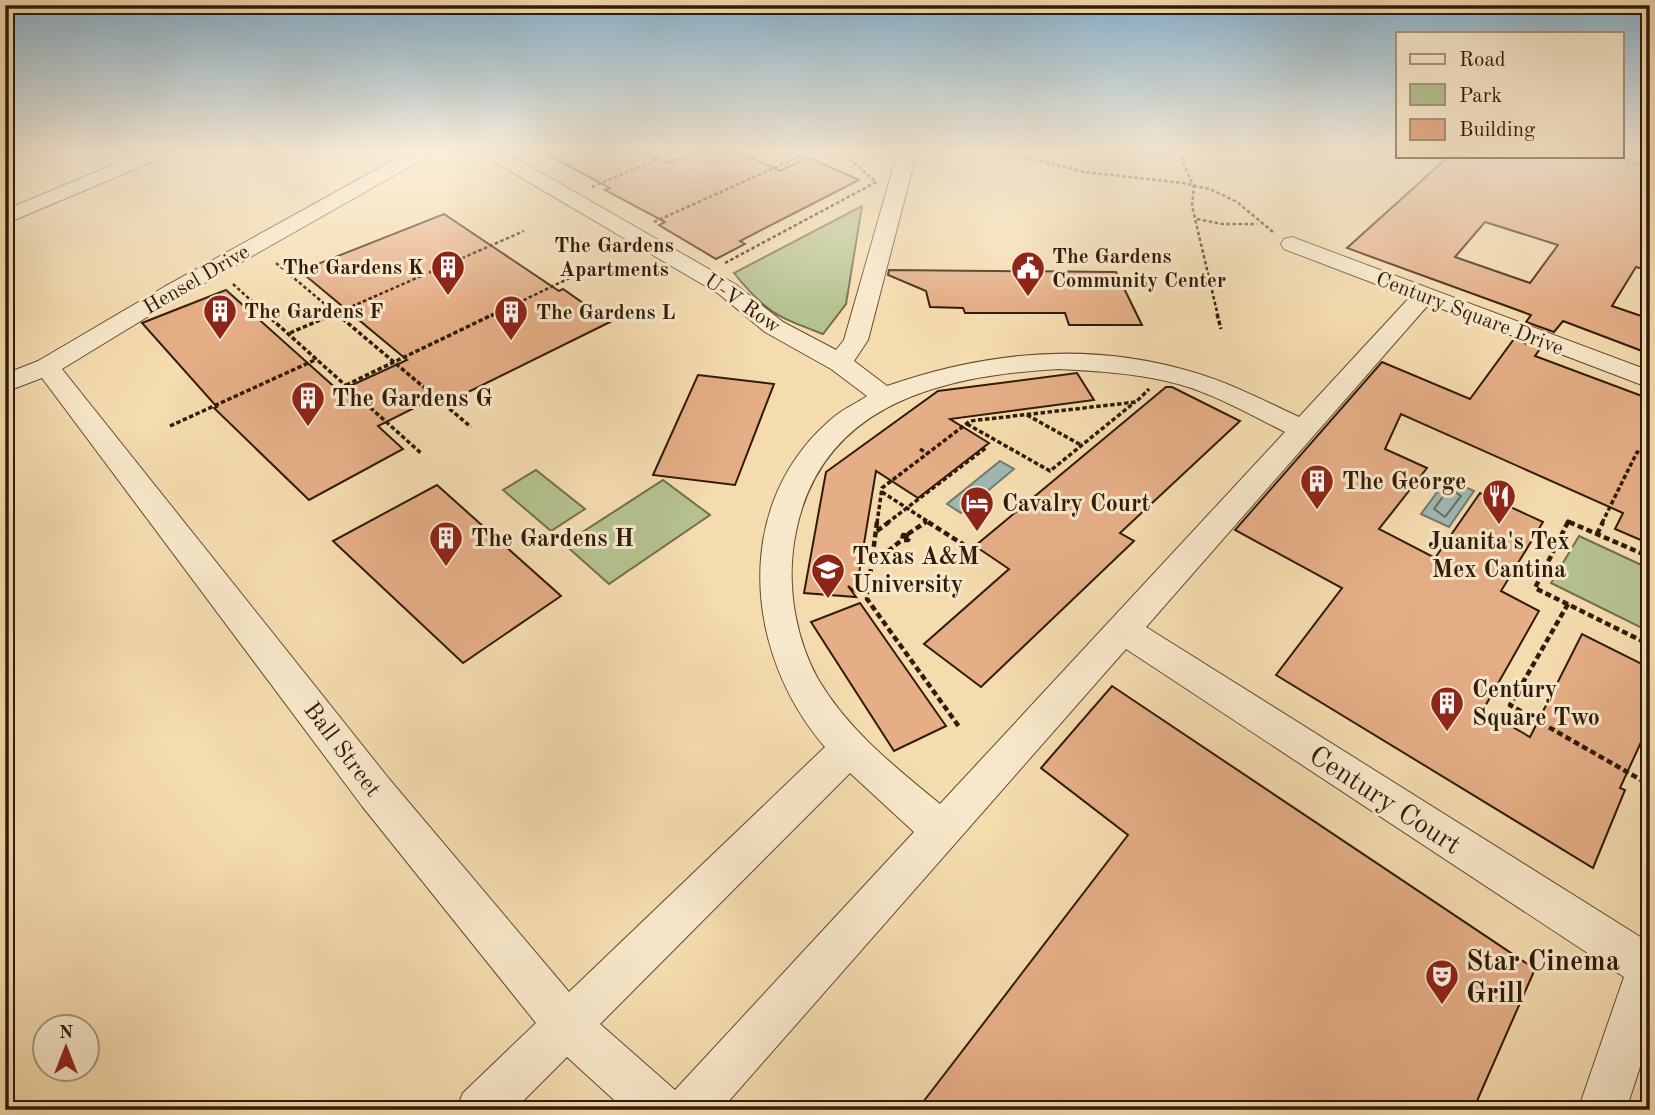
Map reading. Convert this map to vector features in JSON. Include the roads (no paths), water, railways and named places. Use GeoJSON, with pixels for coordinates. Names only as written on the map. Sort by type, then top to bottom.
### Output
{"type":"FeatureCollection","features":[{"type":"Feature","properties":{"kind":"street"},"geometry":{"type":"LineString","coordinates":[[5,218],[39,203]]}},
{"type":"Feature","properties":{"kind":"street","name":"Hensel Drive"},"geometry":{"type":"LineString","coordinates":[[5,384],[47,368],[176,289],[329,203]]}},
{"type":"Feature","properties":{"kind":"street","name":"U-V Row"},"geometry":{"type":"LineString","coordinates":[[579,203],[727,289],[774,327],[840,363],[885,397]]}},
{"type":"Feature","properties":{"kind":"street"},"geometry":{"type":"LineString","coordinates":[[840,363],[856,340],[894,203]]}},
{"type":"Feature","properties":{"kind":"street","name":"Century Square Drive"},"geometry":{"type":"LineString","coordinates":[[1292,244],[1650,380]]}},
{"type":"Feature","properties":{"kind":"street"},"geometry":{"type":"LineString","coordinates":[[689,1110],[1424,296]]}},
{"type":"Feature","properties":{"kind":"street"},"geometry":{"type":"LineString","coordinates":[[942,830],[849,749],[806,690],[782,633],[774,589],[776,539],[791,489],[818,450],[848,421],[885,397],[929,378],[978,365],[1021,360],[1115,364],[1167,373],[1236,398],[1303,430]]}},
{"type":"Feature","properties":{"kind":"street","name":"Ball Street"},"geometry":{"type":"LineString","coordinates":[[47,368],[376,793],[567,1025],[661,1110]]}},
{"type":"Feature","properties":{"kind":"street","name":"Century Court"},"geometry":{"type":"LineString","coordinates":[[1123,630],[1650,967]]}},
{"type":"Feature","properties":{"kind":"street"},"geometry":{"type":"LineString","coordinates":[[480,1110],[849,749]]}},
{"type":"Feature","properties":{"kind":"street"},"geometry":{"type":"LineString","coordinates":[[1602,1110],[1650,967]]}},
{"type":"Feature","properties":{"kind":"water"},"geometry":{"type":"Polygon","coordinates":[[[1000,461],[1014,469],[961,513],[947,504],[1000,461]]]}},
{"type":"Feature","properties":{"kind":"water"},"geometry":{"type":"Polygon","coordinates":[[[1447,479],[1474,491],[1449,527],[1421,514],[1447,479]]]}},
{"type":"Feature","properties":{"kind":"place","name":"The Gardens K"},"geometry":{"type":"Point","coordinates":[448,297]}},
{"type":"Feature","properties":{"kind":"place","name":"The Gardens Community Center"},"geometry":{"type":"Point","coordinates":[1028,298]}},
{"type":"Feature","properties":{"kind":"place","name":"The Gardens F"},"geometry":{"type":"Point","coordinates":[220,341]}},
{"type":"Feature","properties":{"kind":"place","name":"The Gardens L"},"geometry":{"type":"Point","coordinates":[511,342]}},
{"type":"Feature","properties":{"kind":"place","name":"The Gardens G"},"geometry":{"type":"Point","coordinates":[308,428]}},
{"type":"Feature","properties":{"kind":"place","name":"The George"},"geometry":{"type":"Point","coordinates":[1317,511]}},
{"type":"Feature","properties":{"kind":"place","name":"Juanita's Tex Mex Cantina"},"geometry":{"type":"Point","coordinates":[1499,526]}},
{"type":"Feature","properties":{"kind":"place","name":"Cavalry Court"},"geometry":{"type":"Point","coordinates":[977,533]}},
{"type":"Feature","properties":{"kind":"place","name":"The Gardens H"},"geometry":{"type":"Point","coordinates":[446,568]}},
{"type":"Feature","properties":{"kind":"place","name":"Texas A&M University"},"geometry":{"type":"Point","coordinates":[828,600]}},
{"type":"Feature","properties":{"kind":"place","name":"Century Square Two"},"geometry":{"type":"Point","coordinates":[1447,733]}},
{"type":"Feature","properties":{"kind":"place","name":"Star Cinema Grill"},"geometry":{"type":"Point","coordinates":[1442,1006]}},
{"type":"Feature","properties":{"kind":"district","name":"The Gardens Apartments"},"geometry":{"type":"Point","coordinates":[614,257]}}]}
